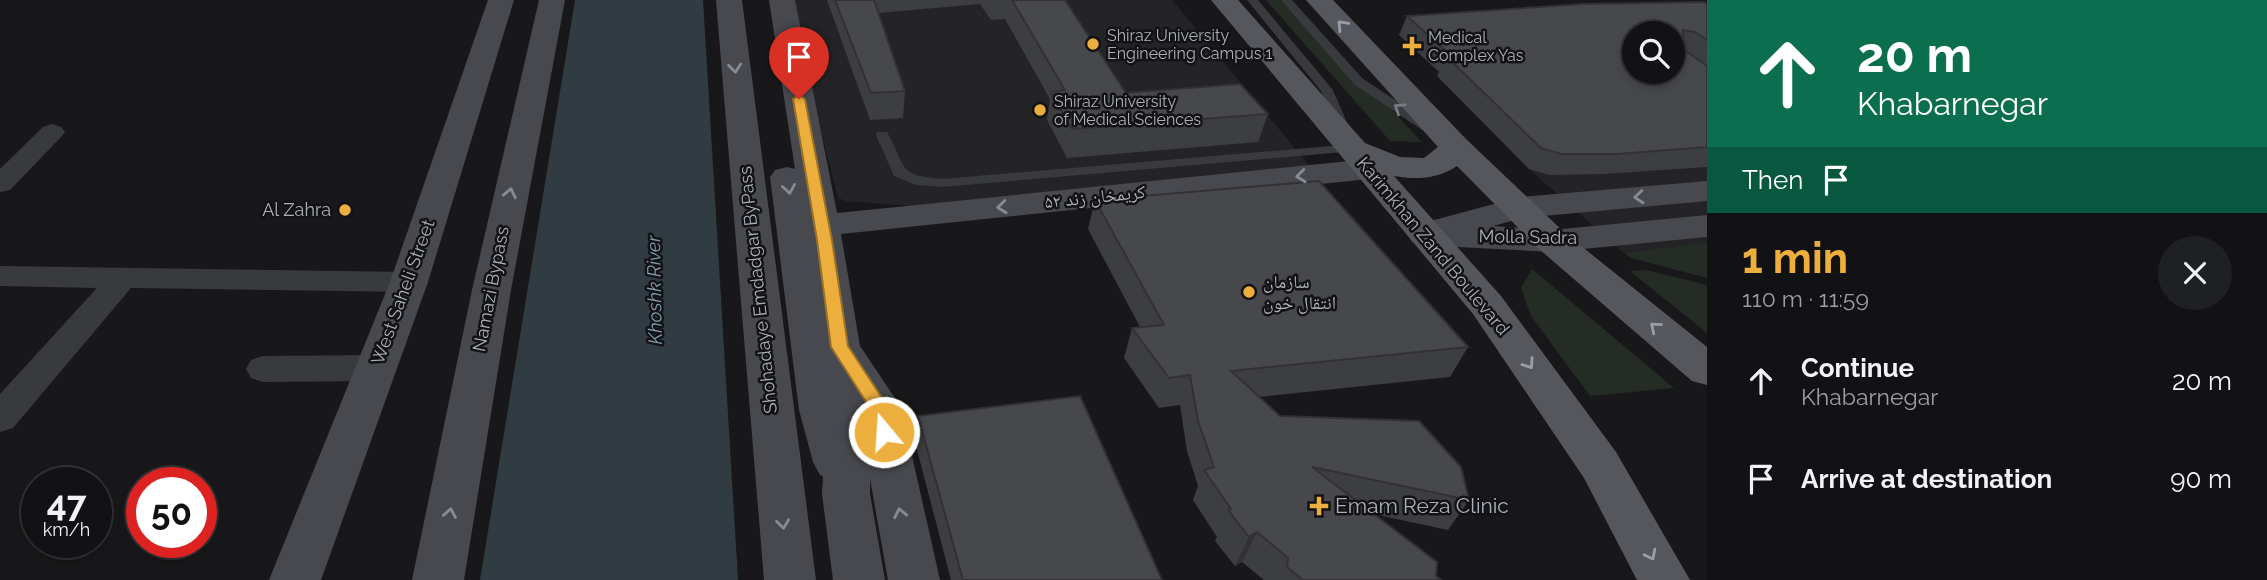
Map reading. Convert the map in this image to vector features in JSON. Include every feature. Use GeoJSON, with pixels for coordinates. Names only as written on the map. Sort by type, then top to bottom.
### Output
{"type":"FeatureCollection","features":[{"type":"Feature","properties":{"kind":"main road","name":"West Saheli Street"},"geometry":{"type":"LineString","coordinates":[[295,580],[409,282],[501,0]]}},
{"type":"Feature","properties":{"kind":"main road","name":"Namazi Bypass"},"geometry":{"type":"LineString","coordinates":[[438,580],[486,310],[552,0]]}},
{"type":"Feature","properties":{"kind":"main road","name":"Shohadaye Emdadgar ByPass"},"geometry":{"type":"LineString","coordinates":[[729,0],[790,580]]}},
{"type":"Feature","properties":{"kind":"main road"},"geometry":{"type":"LineString","coordinates":[[760,0],[821,410],[846,494],[859,580]]}},
{"type":"Feature","properties":{"kind":"main road"},"geometry":{"type":"LineString","coordinates":[[782,0],[822,225],[849,414],[846,494]]}},
{"type":"Feature","properties":{"kind":"main road","name":"Karimkhan Zand Boulevard"},"geometry":{"type":"LineString","coordinates":[[1224,0],[1487,305],[1600,465],[1664,580]]}},
{"type":"Feature","properties":{"kind":"main road"},"geometry":{"type":"LineString","coordinates":[[1319,0],[1455,146],[1552,241],[1707,370]]}},
{"type":"Feature","properties":{"kind":"main road"},"geometry":{"type":"LineString","coordinates":[[1360,158],[1392,166],[1422,169],[1441,164],[1451,155],[1455,146]]}},
{"type":"Feature","properties":{"kind":"main road","name":"کریمخان زند ۵۲"},"geometry":{"type":"LineString","coordinates":[[822,225],[1360,158]]}},
{"type":"Feature","properties":{"kind":"main road","name":"Molla Sadra"},"geometry":{"type":"LineString","coordinates":[[1425,234],[1520,208],[1707,191]]}},
{"type":"Feature","properties":{"kind":"main road","name":"Molla Sadra"},"geometry":{"type":"LineString","coordinates":[[1425,234],[1552,241],[1707,226]]}},
{"type":"Feature","properties":{"kind":"main road"},"geometry":{"type":"LineString","coordinates":[[839,347],[878,407],[914,580]]}},
{"type":"Feature","properties":{"kind":"street"},"geometry":{"type":"LineString","coordinates":[[0,184],[51,132]]}},
{"type":"Feature","properties":{"kind":"street"},"geometry":{"type":"LineString","coordinates":[[0,276],[409,282]]}},
{"type":"Feature","properties":{"kind":"street"},"geometry":{"type":"LineString","coordinates":[[0,418],[123,278]]}},
{"type":"Feature","properties":{"kind":"street"},"geometry":{"type":"LineString","coordinates":[[263,369],[376,368]]}},
{"type":"Feature","properties":{"kind":"lane"},"geometry":{"type":"LineString","coordinates":[[883,135],[899,173],[916,181],[942,183],[1360,158],[1327,90],[1252,0]]}},
{"type":"Feature","properties":{"kind":"lane"},"geometry":{"type":"LineString","coordinates":[[1286,0],[1359,82],[1455,146]]}},
{"type":"Feature","properties":{"kind":"shaded area","name":"Shiraz University of Medical Sciences"},"geometry":{"type":"Polygon","coordinates":[[[788,0],[1172,0],[1313,170],[912,206],[846,201],[838,198],[788,0]]]}},
{"type":"Feature","properties":{"kind":"shaded area"},"geometry":{"type":"Polygon","coordinates":[[[1266,0],[1287,0],[1422,142],[1390,141],[1266,0]]]}},
{"type":"Feature","properties":{"kind":"shaded area"},"geometry":{"type":"Polygon","coordinates":[[[1625,122],[1707,141],[1707,242],[1624,253],[1529,169],[1485,124],[1625,122]]]}},
{"type":"Feature","properties":{"kind":"shaded area"},"geometry":{"type":"Polygon","coordinates":[[[1707,242],[1707,278],[1631,258],[1624,253],[1707,242]]]}},
{"type":"Feature","properties":{"kind":"shaded area"},"geometry":{"type":"Polygon","coordinates":[[[1532,269],[1674,388],[1590,396],[1531,316],[1521,288],[1532,269]]]}},
{"type":"Feature","properties":{"kind":"shaded area"},"geometry":{"type":"Polygon","coordinates":[[[1646,270],[1707,285],[1707,333],[1630,271],[1646,270]]]}},
{"type":"Feature","properties":{"kind":"water","name":"Khoshk River"},"geometry":{"type":"Polygon","coordinates":[[[575,0],[703,0],[738,580],[480,580],[575,0]]]}},
{"type":"Feature","properties":{"kind":"building"},"geometry":{"type":"Polygon","coordinates":[[[835,0],[874,0],[905,91],[871,93],[835,0]]]}},
{"type":"Feature","properties":{"kind":"building"},"geometry":{"type":"Polygon","coordinates":[[[1012,0],[1065,0],[1126,93],[1240,84],[1268,114],[1072,129],[1051,92],[1065,90],[1012,0]]]}},
{"type":"Feature","properties":{"kind":"building"},"geometry":{"type":"Polygon","coordinates":[[[1704,2],[1707,4],[1707,40],[1695,32],[1685,30],[1685,21],[1622,21],[1622,84],[1685,84],[1685,50],[1707,66],[1707,147],[1617,154],[1561,154],[1541,148],[1446,56],[1451,56],[1407,16],[1583,4],[1704,2]]]}},
{"type":"Feature","properties":{"kind":"building"},"geometry":{"type":"Polygon","coordinates":[[[1319,181],[1468,347],[1231,371],[1280,416],[1419,421],[1461,467],[1469,500],[1312,467],[1437,562],[1436,576],[1441,580],[1303,580],[1287,567],[1288,558],[1257,532],[1249,537],[1229,511],[1231,509],[1204,470],[1214,467],[1198,421],[1190,375],[1169,378],[1132,328],[1164,325],[1095,200],[1319,181]]]}},
{"type":"Feature","properties":{"kind":"building"},"geometry":{"type":"Polygon","coordinates":[[[1080,396],[1162,580],[963,580],[918,416],[1080,396]]]}},
{"type":"Feature","properties":{"kind":"place","name":"Shiraz University Engineering Campus 1"},"geometry":{"type":"Point","coordinates":[1093,44]}},
{"type":"Feature","properties":{"kind":"place","name":"Medical Complex Yas"},"geometry":{"type":"Point","coordinates":[1412,46]}},
{"type":"Feature","properties":{"kind":"place","name":"Shiraz University of Medical Sciences"},"geometry":{"type":"Point","coordinates":[1040,110]}},
{"type":"Feature","properties":{"kind":"place","name":"Al Zahra"},"geometry":{"type":"Point","coordinates":[345,210]}},
{"type":"Feature","properties":{"kind":"place","name":"سازمان انتقال خون"},"geometry":{"type":"Point","coordinates":[1249,292]}},
{"type":"Feature","properties":{"kind":"place","name":"Emam Reza Clinic"},"geometry":{"type":"Point","coordinates":[1319,506]}},
{"type":"Feature","properties":{"kind":"route"},"geometry":{"type":"LineString","coordinates":[[799,99],[824,240],[839,347],[878,407],[884,432]]}}]}
